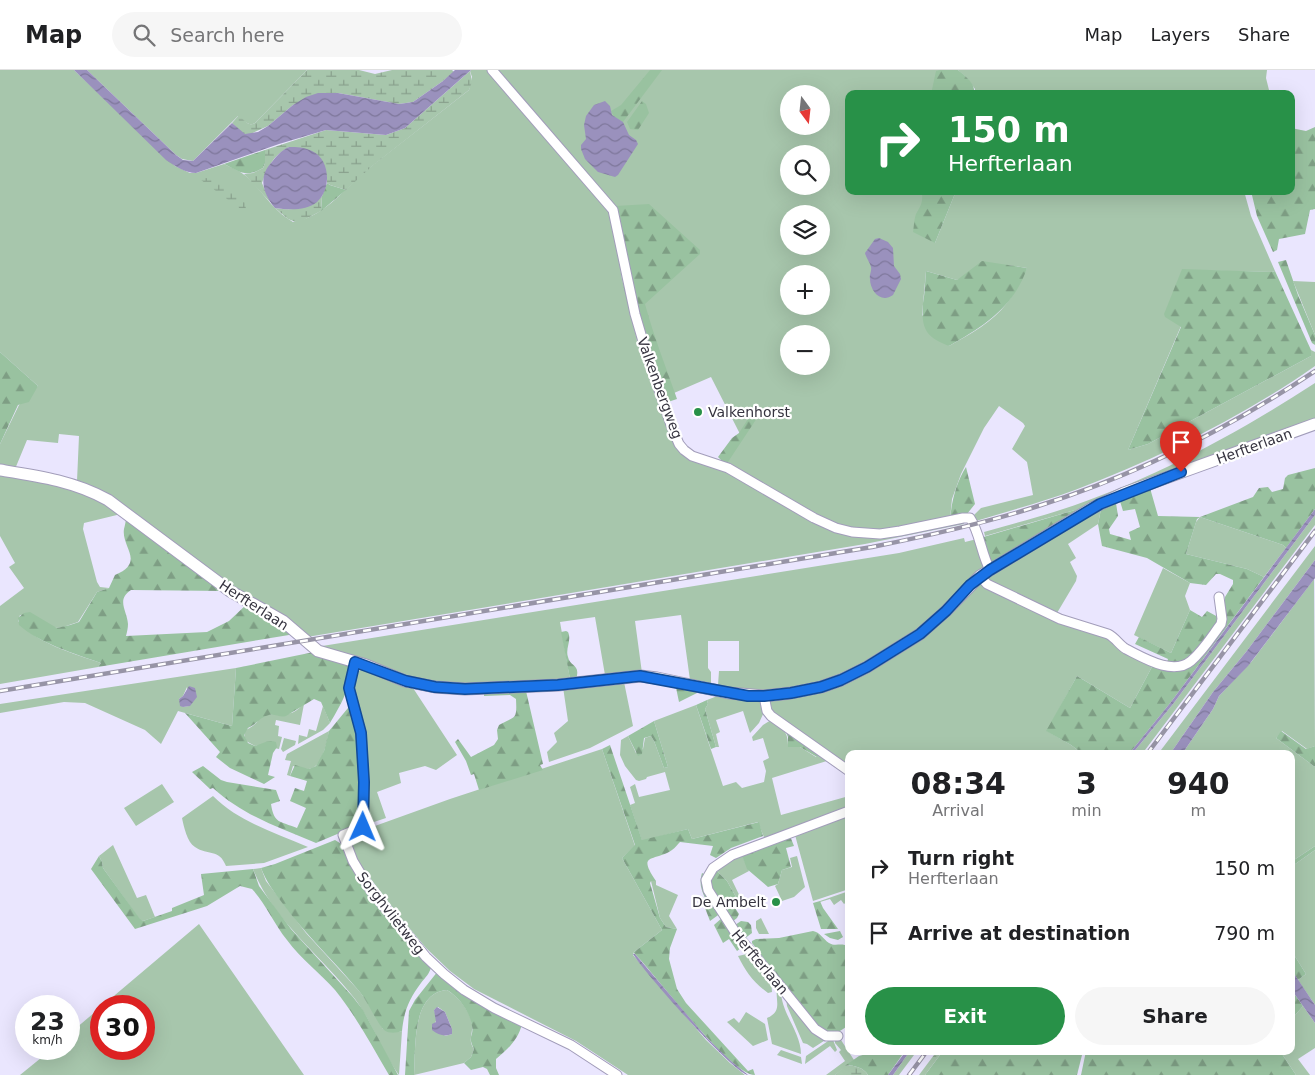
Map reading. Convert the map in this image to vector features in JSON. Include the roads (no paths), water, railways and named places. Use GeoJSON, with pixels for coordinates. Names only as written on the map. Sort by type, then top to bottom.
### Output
{"type":"FeatureCollection","features":[{"type":"Feature","properties":{"kind":"street","name":"Valkenbergweg"},"geometry":{"type":"LineString","coordinates":[[492,70],[613,210],[633,306],[644,346],[674,431],[684,450],[692,456],[728,468],[814,518],[836,528],[852,532],[880,534],[970,518],[984,558],[985,573]]}},
{"type":"Feature","properties":{"kind":"street","name":"Herfterlaan"},"geometry":{"type":"LineString","coordinates":[[0,470],[56,479],[79,486],[101,496],[230,591],[283,621],[314,649],[406,681],[435,687],[465,689],[558,685],[640,676],[729,693],[764,696],[821,687],[841,680],[867,667],[920,634],[985,573],[1110,499],[1315,424]]}},
{"type":"Feature","properties":{"kind":"street"},"geometry":{"type":"LineString","coordinates":[[985,573],[988,584],[1060,618],[1108,634],[1125,648],[1156,663],[1170,667],[1179,667],[1192,660],[1221,624],[1219,597]]}},
{"type":"Feature","properties":{"kind":"street","name":"Sorghvlietweg"},"geometry":{"type":"LineString","coordinates":[[355,662],[349,688],[361,733],[364,782],[363,827],[342,836],[360,874],[375,896],[421,951],[454,982],[494,1008],[570,1046],[617,1075]]}},
{"type":"Feature","properties":{"kind":"street"},"geometry":{"type":"LineString","coordinates":[[764,696],[767,710],[771,716],[845,769]]}},
{"type":"Feature","properties":{"kind":"street","name":"Herfterlaan"},"geometry":{"type":"LineString","coordinates":[[838,1036],[826,1036],[815,1029],[736,936],[708,890],[706,880],[712,868],[732,855],[845,813]]}},
{"type":"Feature","properties":{"kind":"water"},"geometry":{"type":"Polygon","coordinates":[[[74,70],[87,70],[176,155],[183,160],[193,161],[232,123],[245,134],[258,132],[293,105],[306,97],[318,93],[338,93],[399,104],[413,102],[455,70],[471,70],[405,128],[386,135],[326,130],[192,173],[166,160],[74,70]]]}},
{"type":"Feature","properties":{"kind":"water"},"geometry":{"type":"Polygon","coordinates":[[[605,101],[610,106],[612,115],[623,122],[629,135],[638,144],[615,177],[598,172],[585,159],[581,149],[581,145],[586,139],[584,125],[586,116],[594,105],[605,101]]]}},
{"type":"Feature","properties":{"kind":"water"},"geometry":{"type":"Polygon","coordinates":[[[289,147],[298,147],[312,151],[318,155],[325,167],[327,182],[325,190],[317,202],[308,207],[292,209],[275,208],[265,191],[263,180],[267,168],[283,150],[289,147]]]}},
{"type":"Feature","properties":{"kind":"water"},"geometry":{"type":"Polygon","coordinates":[[[879,238],[888,242],[893,248],[894,266],[901,279],[893,295],[884,298],[874,292],[870,284],[871,267],[865,253],[875,239],[879,238]]]}},
{"type":"Feature","properties":{"kind":"water"},"geometry":{"type":"Polygon","coordinates":[[[1315,509],[1315,515],[1173,704],[1135,750],[1132,750],[1171,702],[1315,509]]]}},
{"type":"Feature","properties":{"kind":"water"},"geometry":{"type":"Polygon","coordinates":[[[1315,560],[1315,578],[1248,666],[1219,696],[1213,709],[1185,750],[1173,750],[1213,692],[1246,652],[1315,560]]]}},
{"type":"Feature","properties":{"kind":"water"},"geometry":{"type":"Polygon","coordinates":[[[189,686],[195,688],[197,697],[190,706],[180,706],[179,699],[189,686]]]}},
{"type":"Feature","properties":{"kind":"water"},"geometry":{"type":"Polygon","coordinates":[[[633,954],[635,954],[707,1038],[748,1075],[725,1058],[670,999],[633,954]]]}},
{"type":"Feature","properties":{"kind":"water"},"geometry":{"type":"Polygon","coordinates":[[[1295,975],[1315,1005],[1315,1023],[1295,995],[1295,975]]]}},
{"type":"Feature","properties":{"kind":"water"},"geometry":{"type":"Polygon","coordinates":[[[437,1007],[445,1012],[452,1029],[452,1034],[442,1035],[432,1030],[432,1024],[436,1022],[434,1010],[437,1007]]]}},
{"type":"Feature","properties":{"kind":"water"},"geometry":{"type":"Polygon","coordinates":[[[903,1055],[907,1055],[893,1075],[888,1075],[903,1055]]]}},
{"type":"Feature","properties":{"kind":"railway"},"geometry":{"type":"LineString","coordinates":[[0,691],[872,547],[954,529],[995,519],[1072,495],[1145,466],[1215,431],[1315,371]]}},
{"type":"Feature","properties":{"kind":"railway"},"geometry":{"type":"LineString","coordinates":[[1150,750],[1315,531]]}},
{"type":"Feature","properties":{"kind":"railway"},"geometry":{"type":"LineString","coordinates":[[909,1075],[924,1055]]}},
{"type":"Feature","properties":{"kind":"place","name":"Valkenhorst"},"geometry":{"type":"Point","coordinates":[698,412]}},
{"type":"Feature","properties":{"kind":"place","name":"De Ambelt"},"geometry":{"type":"Point","coordinates":[776,902]}}]}
